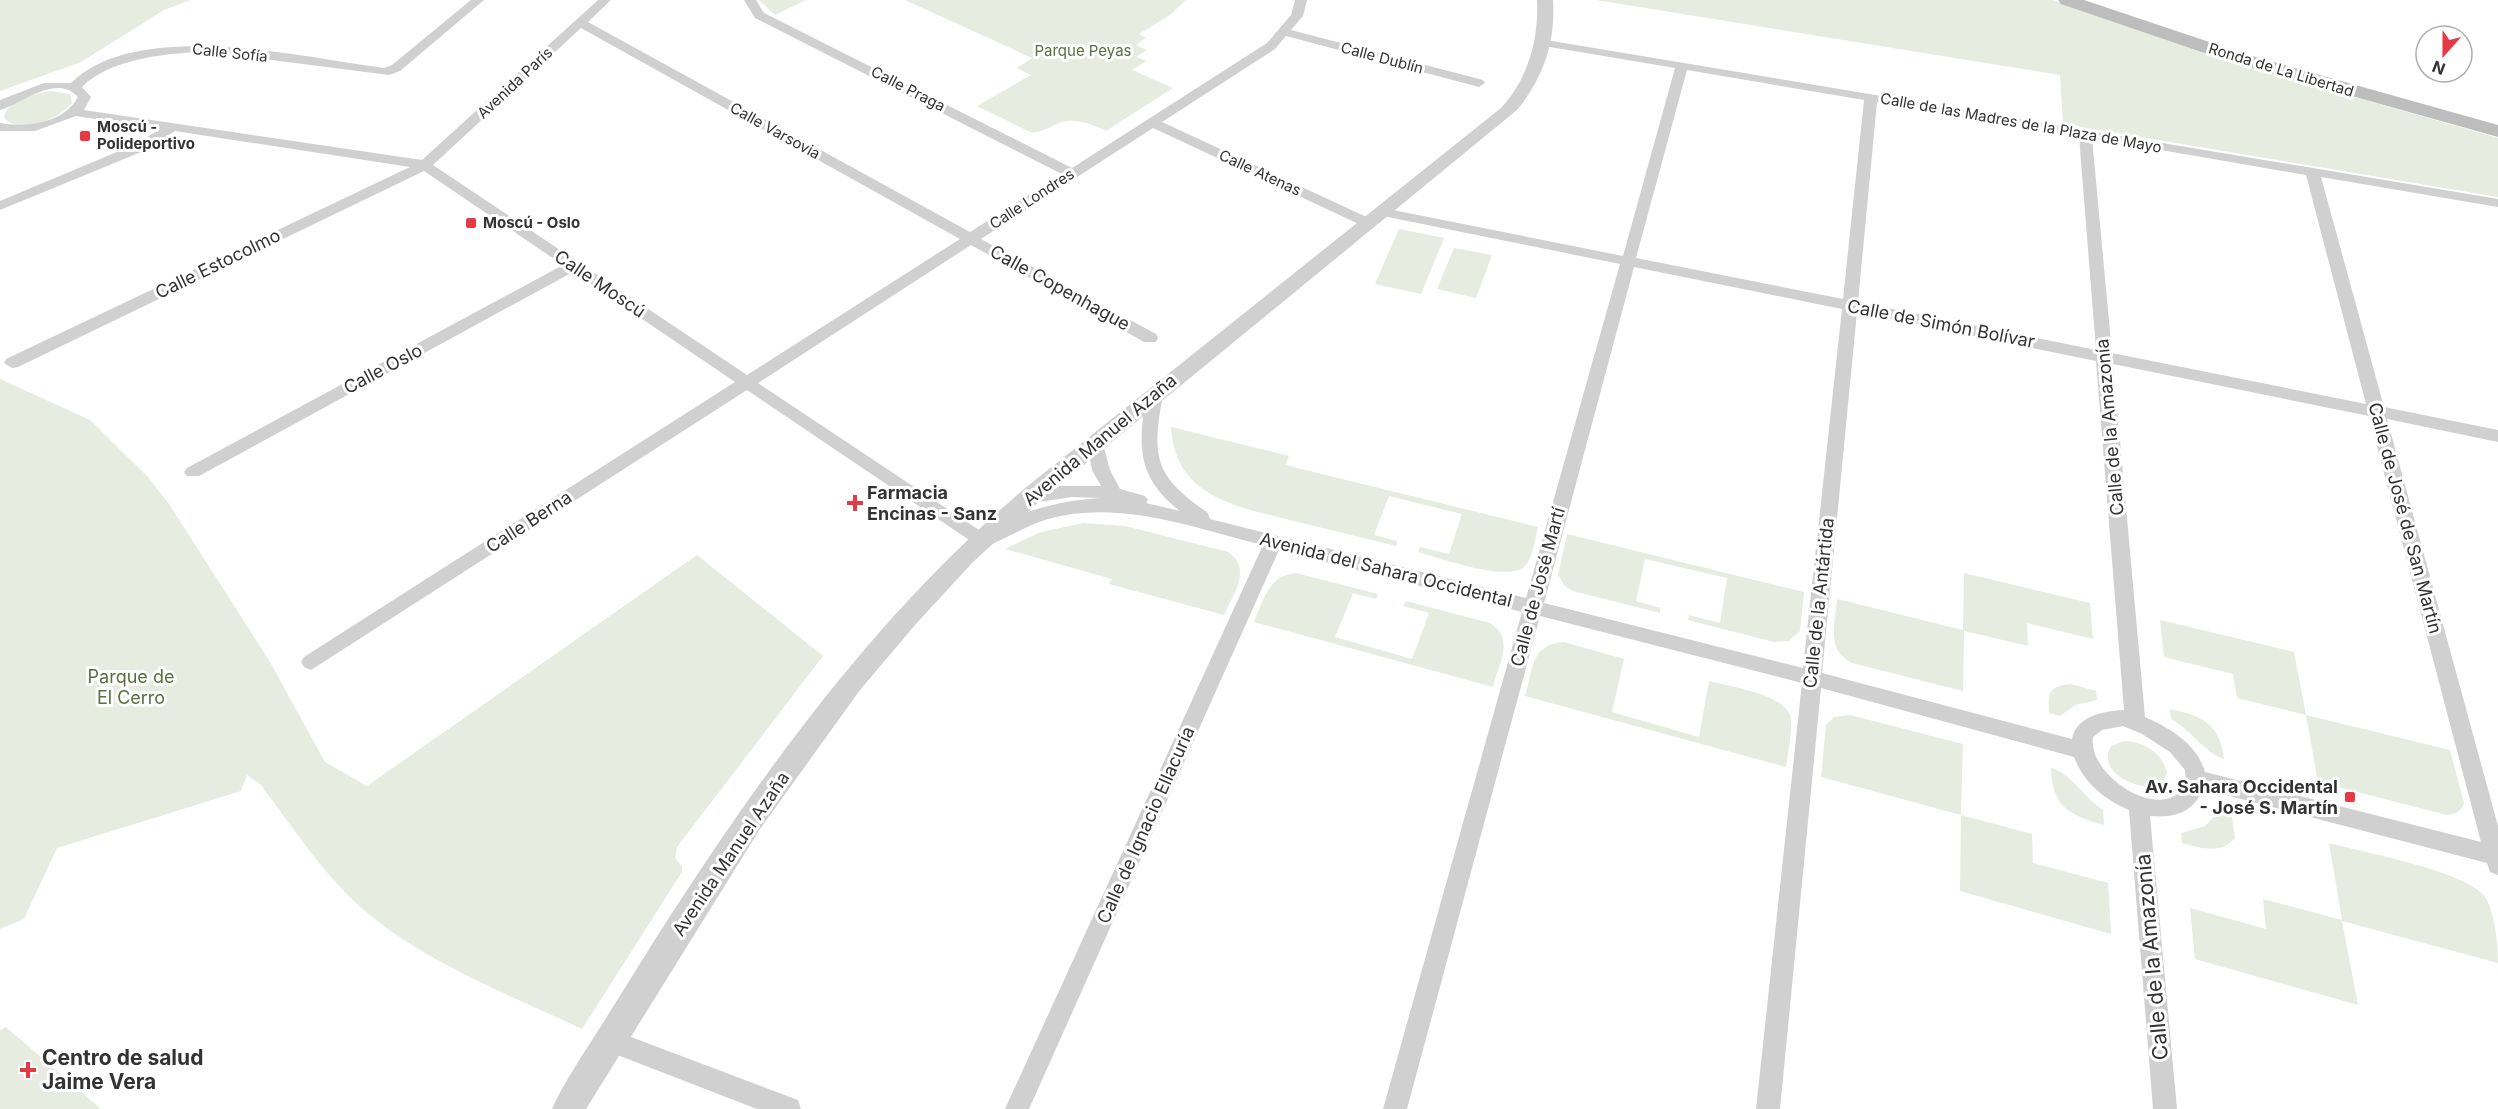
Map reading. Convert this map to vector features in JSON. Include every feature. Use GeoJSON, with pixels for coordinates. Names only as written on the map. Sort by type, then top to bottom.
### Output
{"type":"FeatureCollection","features":[{"type":"Feature","properties":{"kind":"main road","name":"Ronda de La Libertad"},"geometry":{"type":"LineString","coordinates":[[2067,0],[2260,64],[2498,131]]}},
{"type":"Feature","properties":{"kind":"main road","name":"Ronda de La Libertad"},"geometry":{"type":"LineString","coordinates":[[2096,0],[2241,49],[2498,120]]}},
{"type":"Feature","properties":{"kind":"street","name":"Calle Sofía"},"geometry":{"type":"LineString","coordinates":[[74,87],[85,76],[114,63],[146,53],[180,48],[210,48],[379,73],[395,69],[478,0]]}},
{"type":"Feature","properties":{"kind":"street","name":"Avenida París"},"geometry":{"type":"LineString","coordinates":[[425,165],[605,0]]}},
{"type":"Feature","properties":{"kind":"street","name":"Calle Praga"},"geometry":{"type":"LineString","coordinates":[[750,0],[759,15],[1072,173]]}},
{"type":"Feature","properties":{"kind":"street","name":"Calle Londres"},"geometry":{"type":"LineString","coordinates":[[746,382],[1271,46],[1296,16],[1301,0]]}},
{"type":"Feature","properties":{"kind":"street","name":"Avenida Manuel Azaña"},"geometry":{"type":"LineString","coordinates":[[568,1109],[753,814],[857,676],[981,541],[1095,444],[1477,137],[1514,104],[1530,76],[1544,42],[1545,0]]}},
{"type":"Feature","properties":{"kind":"street","name":"Calle Varsovia"},"geometry":{"type":"LineString","coordinates":[[580,23],[970,239]]}},
{"type":"Feature","properties":{"kind":"street","name":"Calle Dublín"},"geometry":{"type":"LineString","coordinates":[[1285,32],[1479,83]]}},
{"type":"Feature","properties":{"kind":"street","name":"Calle de las Madres de la Plaza de Mayo"},"geometry":{"type":"LineString","coordinates":[[1544,42],[2498,203]]}},
{"type":"Feature","properties":{"kind":"street","name":"Calle de José Martí"},"geometry":{"type":"LineString","coordinates":[[1395,1109],[1682,66]]}},
{"type":"Feature","properties":{"kind":"street"},"geometry":{"type":"LineString","coordinates":[[0,106],[34,90],[56,86],[74,87],[85,97],[73,112],[33,128],[0,127]]}},
{"type":"Feature","properties":{"kind":"street","name":"Calle de la Antártida"},"geometry":{"type":"LineString","coordinates":[[1768,1109],[1871,97]]}},
{"type":"Feature","properties":{"kind":"street","name":"Calle Moscú"},"geometry":{"type":"LineString","coordinates":[[73,112],[425,165],[981,541]]}},
{"type":"Feature","properties":{"kind":"street","name":"Calle Atenas"},"geometry":{"type":"LineString","coordinates":[[1152,122],[1368,223]]}},
{"type":"Feature","properties":{"kind":"street"},"geometry":{"type":"LineString","coordinates":[[0,206],[141,147],[173,127]]}},
{"type":"Feature","properties":{"kind":"street","name":"Calle de la Amazonía"},"geometry":{"type":"LineString","coordinates":[[2085,134],[2135,721]]}},
{"type":"Feature","properties":{"kind":"street","name":"Calle Estocolmo"},"geometry":{"type":"LineString","coordinates":[[12,363],[425,165]]}},
{"type":"Feature","properties":{"kind":"street","name":"Calle de José de San Martín"},"geometry":{"type":"LineString","coordinates":[[2312,171],[2497,859]]}},
{"type":"Feature","properties":{"kind":"street","name":"Calle de Simón Bolívar"},"geometry":{"type":"LineString","coordinates":[[1383,212],[2498,436]]}},
{"type":"Feature","properties":{"kind":"street","name":"Calle Copenhague"},"geometry":{"type":"LineString","coordinates":[[970,239],[1150,338]]}},
{"type":"Feature","properties":{"kind":"street","name":"Calle Oslo"},"geometry":{"type":"LineString","coordinates":[[193,471],[573,266]]}},
{"type":"Feature","properties":{"kind":"street","name":"Calle Berna"},"geometry":{"type":"LineString","coordinates":[[311,662],[746,382]]}},
{"type":"Feature","properties":{"kind":"street","name":"Avenida del Sahara Occidental"},"geometry":{"type":"LineString","coordinates":[[1155,395],[1149,424],[1148,454],[1153,470],[1176,501],[1213,526]]}},
{"type":"Feature","properties":{"kind":"street"},"geometry":{"type":"LineString","coordinates":[[1095,444],[1101,470],[1116,499]]}},
{"type":"Feature","properties":{"kind":"street","name":"Avenida del Sahara Occidental"},"geometry":{"type":"LineString","coordinates":[[1032,497],[1052,492],[1116,499],[1213,526],[1812,678],[2080,750]]}},
{"type":"Feature","properties":{"kind":"street","name":"Avenida del Sahara Occidental"},"geometry":{"type":"LineString","coordinates":[[981,541],[1023,519],[1116,499]]}},
{"type":"Feature","properties":{"kind":"street","name":"Calle de Ignacio Ellacuría"},"geometry":{"type":"LineString","coordinates":[[1017,1109],[1274,541]]}},
{"type":"Feature","properties":{"kind":"street"},"geometry":{"type":"LineString","coordinates":[[2112,718],[2135,721],[2159,731],[2180,748],[2193,768],[2195,777],[2192,793],[2181,804],[2162,808],[2139,805],[2118,796],[2100,783],[2087,767],[2080,750],[2083,734],[2094,723],[2112,718]]}},
{"type":"Feature","properties":{"kind":"street"},"geometry":{"type":"LineString","coordinates":[[2195,777],[2497,859]]}},
{"type":"Feature","properties":{"kind":"street","name":"Calle de la Amazonía"},"geometry":{"type":"LineString","coordinates":[[2139,805],[2164,1109]]}},
{"type":"Feature","properties":{"kind":"street"},"geometry":{"type":"LineString","coordinates":[[610,1041],[789,1109]]}},
{"type":"Feature","properties":{"kind":"green space"},"geometry":{"type":"Polygon","coordinates":[[[0,0],[191,0],[164,10],[81,62],[0,91],[0,0]]]}},
{"type":"Feature","properties":{"kind":"green space"},"geometry":{"type":"Polygon","coordinates":[[[759,0],[806,0],[775,15],[759,0]]]}},
{"type":"Feature","properties":{"kind":"green space","name":"Parque Peyas"},"geometry":{"type":"Polygon","coordinates":[[[905,0],[1186,0],[1170,15],[1139,34],[1146,38],[1136,45],[1147,50],[1136,57],[1146,61],[1132,70],[1173,88],[1106,131],[1090,124],[1067,121],[1038,132],[1030,132],[977,106],[1031,75],[1017,68],[1032,58],[905,0]]]}},
{"type":"Feature","properties":{"kind":"green space"},"geometry":{"type":"Polygon","coordinates":[[[1596,0],[2053,0],[2261,70],[2498,138],[2498,197],[2063,124],[2060,75],[1596,0]]]}},
{"type":"Feature","properties":{"kind":"green space"},"geometry":{"type":"Polygon","coordinates":[[[51,91],[70,94],[72,103],[58,114],[39,123],[19,125],[4,118],[10,106],[16,102],[51,91]]]}},
{"type":"Feature","properties":{"kind":"green space"},"geometry":{"type":"Polygon","coordinates":[[[1399,229],[1444,238],[1421,294],[1375,284],[1399,229]]]}},
{"type":"Feature","properties":{"kind":"green space"},"geometry":{"type":"Polygon","coordinates":[[[1454,248],[1492,255],[1476,298],[1437,289],[1454,248]]]}},
{"type":"Feature","properties":{"kind":"green space","name":"Parque de El Cerro"},"geometry":{"type":"Polygon","coordinates":[[[0,379],[90,420],[148,477],[169,504],[270,662],[325,762],[367,786],[697,555],[823,656],[677,847],[675,858],[682,866],[682,872],[582,1029],[469,977],[389,930],[365,911],[336,882],[260,784],[247,775],[241,791],[57,848],[24,919],[0,929],[0,379]]]}},
{"type":"Feature","properties":{"kind":"green space"},"geometry":{"type":"Polygon","coordinates":[[[1171,427],[1289,456],[1285,465],[1538,527],[1532,553],[1525,566],[1516,571],[1504,572],[1473,568],[1418,552],[1420,547],[1449,554],[1462,514],[1389,496],[1374,535],[1397,541],[1396,546],[1234,505],[1198,485],[1185,471],[1175,451],[1171,427]]]}},
{"type":"Feature","properties":{"kind":"green space"},"geometry":{"type":"Polygon","coordinates":[[[1083,523],[1125,526],[1228,552],[1239,566],[1240,574],[1236,590],[1224,615],[1109,584],[1112,579],[1005,549],[1041,532],[1083,523]]]}},
{"type":"Feature","properties":{"kind":"green space"},"geometry":{"type":"Polygon","coordinates":[[[1567,534],[1804,592],[1800,631],[1789,641],[1774,642],[1688,620],[1689,615],[1720,623],[1727,578],[1645,559],[1636,601],[1660,608],[1660,613],[1573,591],[1565,586],[1558,575],[1567,534]]]}},
{"type":"Feature","properties":{"kind":"green space"},"geometry":{"type":"Polygon","coordinates":[[[1296,573],[1378,594],[1376,599],[1353,593],[1335,637],[1412,659],[1429,613],[1403,606],[1406,601],[1490,623],[1498,629],[1504,644],[1493,687],[1254,622],[1264,597],[1273,584],[1287,575],[1296,573]]]}},
{"type":"Feature","properties":{"kind":"green space"},"geometry":{"type":"Polygon","coordinates":[[[1964,573],[2090,603],[2093,639],[2027,623],[2028,646],[1964,631],[1963,691],[1852,663],[1838,651],[1834,636],[1837,599],[1963,630],[1964,573]]]}},
{"type":"Feature","properties":{"kind":"green space"},"geometry":{"type":"Polygon","coordinates":[[[2160,620],[2294,652],[2306,715],[2237,698],[2233,674],[2164,657],[2160,620]]]}},
{"type":"Feature","properties":{"kind":"green space"},"geometry":{"type":"Polygon","coordinates":[[[1564,642],[1624,659],[1612,712],[1699,737],[1709,681],[1770,698],[1788,711],[1791,720],[1786,767],[1525,696],[1532,668],[1539,653],[1553,644],[1564,642]]]}},
{"type":"Feature","properties":{"kind":"green space"},"geometry":{"type":"Polygon","coordinates":[[[2071,684],[2096,691],[2097,700],[2075,705],[2060,716],[2049,713],[2051,691],[2058,686],[2071,684]]]}},
{"type":"Feature","properties":{"kind":"green space"},"geometry":{"type":"Polygon","coordinates":[[[2170,709],[2192,715],[2208,723],[2218,737],[2224,759],[2211,752],[2171,719],[2170,709]]]}},
{"type":"Feature","properties":{"kind":"green space"},"geometry":{"type":"Polygon","coordinates":[[[1850,715],[1963,744],[1961,815],[1821,777],[1826,725],[1834,717],[1850,715]]]}},
{"type":"Feature","properties":{"kind":"green space"},"geometry":{"type":"Polygon","coordinates":[[[2306,715],[2450,750],[2463,806],[2457,812],[2447,815],[2318,782],[2306,715]]]}},
{"type":"Feature","properties":{"kind":"green space"},"geometry":{"type":"Polygon","coordinates":[[[2124,741],[2145,746],[2161,759],[2167,773],[2161,785],[2142,786],[2114,772],[2109,764],[2108,756],[2111,746],[2124,741]]]}},
{"type":"Feature","properties":{"kind":"green space"},"geometry":{"type":"Polygon","coordinates":[[[2051,768],[2058,770],[2071,780],[2103,810],[2104,825],[2072,813],[2059,801],[2052,781],[2051,768]]]}},
{"type":"Feature","properties":{"kind":"green space"},"geometry":{"type":"Polygon","coordinates":[[[2218,813],[2232,817],[2235,838],[2229,843],[2223,847],[2210,849],[2182,843],[2181,833],[2205,826],[2218,813]]]}},
{"type":"Feature","properties":{"kind":"green space"},"geometry":{"type":"Polygon","coordinates":[[[1961,815],[2032,834],[2033,863],[2108,883],[2111,934],[1960,891],[1961,815]]]}},
{"type":"Feature","properties":{"kind":"green space"},"geometry":{"type":"Polygon","coordinates":[[[2329,843],[2415,864],[2440,872],[2478,890],[2487,900],[2492,915],[2497,939],[2498,963],[2342,921],[2358,1005],[2195,959],[2190,908],[2266,929],[2263,899],[2342,920],[2329,843]]]}},
{"type":"Feature","properties":{"kind":"green space","name":"Centro de salud Jaime Vera"},"geometry":{"type":"Polygon","coordinates":[[[6,1027],[101,1109],[0,1109],[0,1030],[6,1027]]]}},
{"type":"Feature","properties":{"kind":"place","name":"Moscú - Polideportivo"},"geometry":{"type":"Point","coordinates":[85,136]}},
{"type":"Feature","properties":{"kind":"place","name":"Moscú - Oslo"},"geometry":{"type":"Point","coordinates":[471,223]}},
{"type":"Feature","properties":{"kind":"place","name":"Farmacia Encinas - Sanz"},"geometry":{"type":"Point","coordinates":[855,503]}},
{"type":"Feature","properties":{"kind":"place","name":"Av. Sahara Occidental - José S. Martín"},"geometry":{"type":"Point","coordinates":[2350,797]}},
{"type":"Feature","properties":{"kind":"place","name":"Centro de salud Jaime Vera"},"geometry":{"type":"Point","coordinates":[28,1070]}}]}
